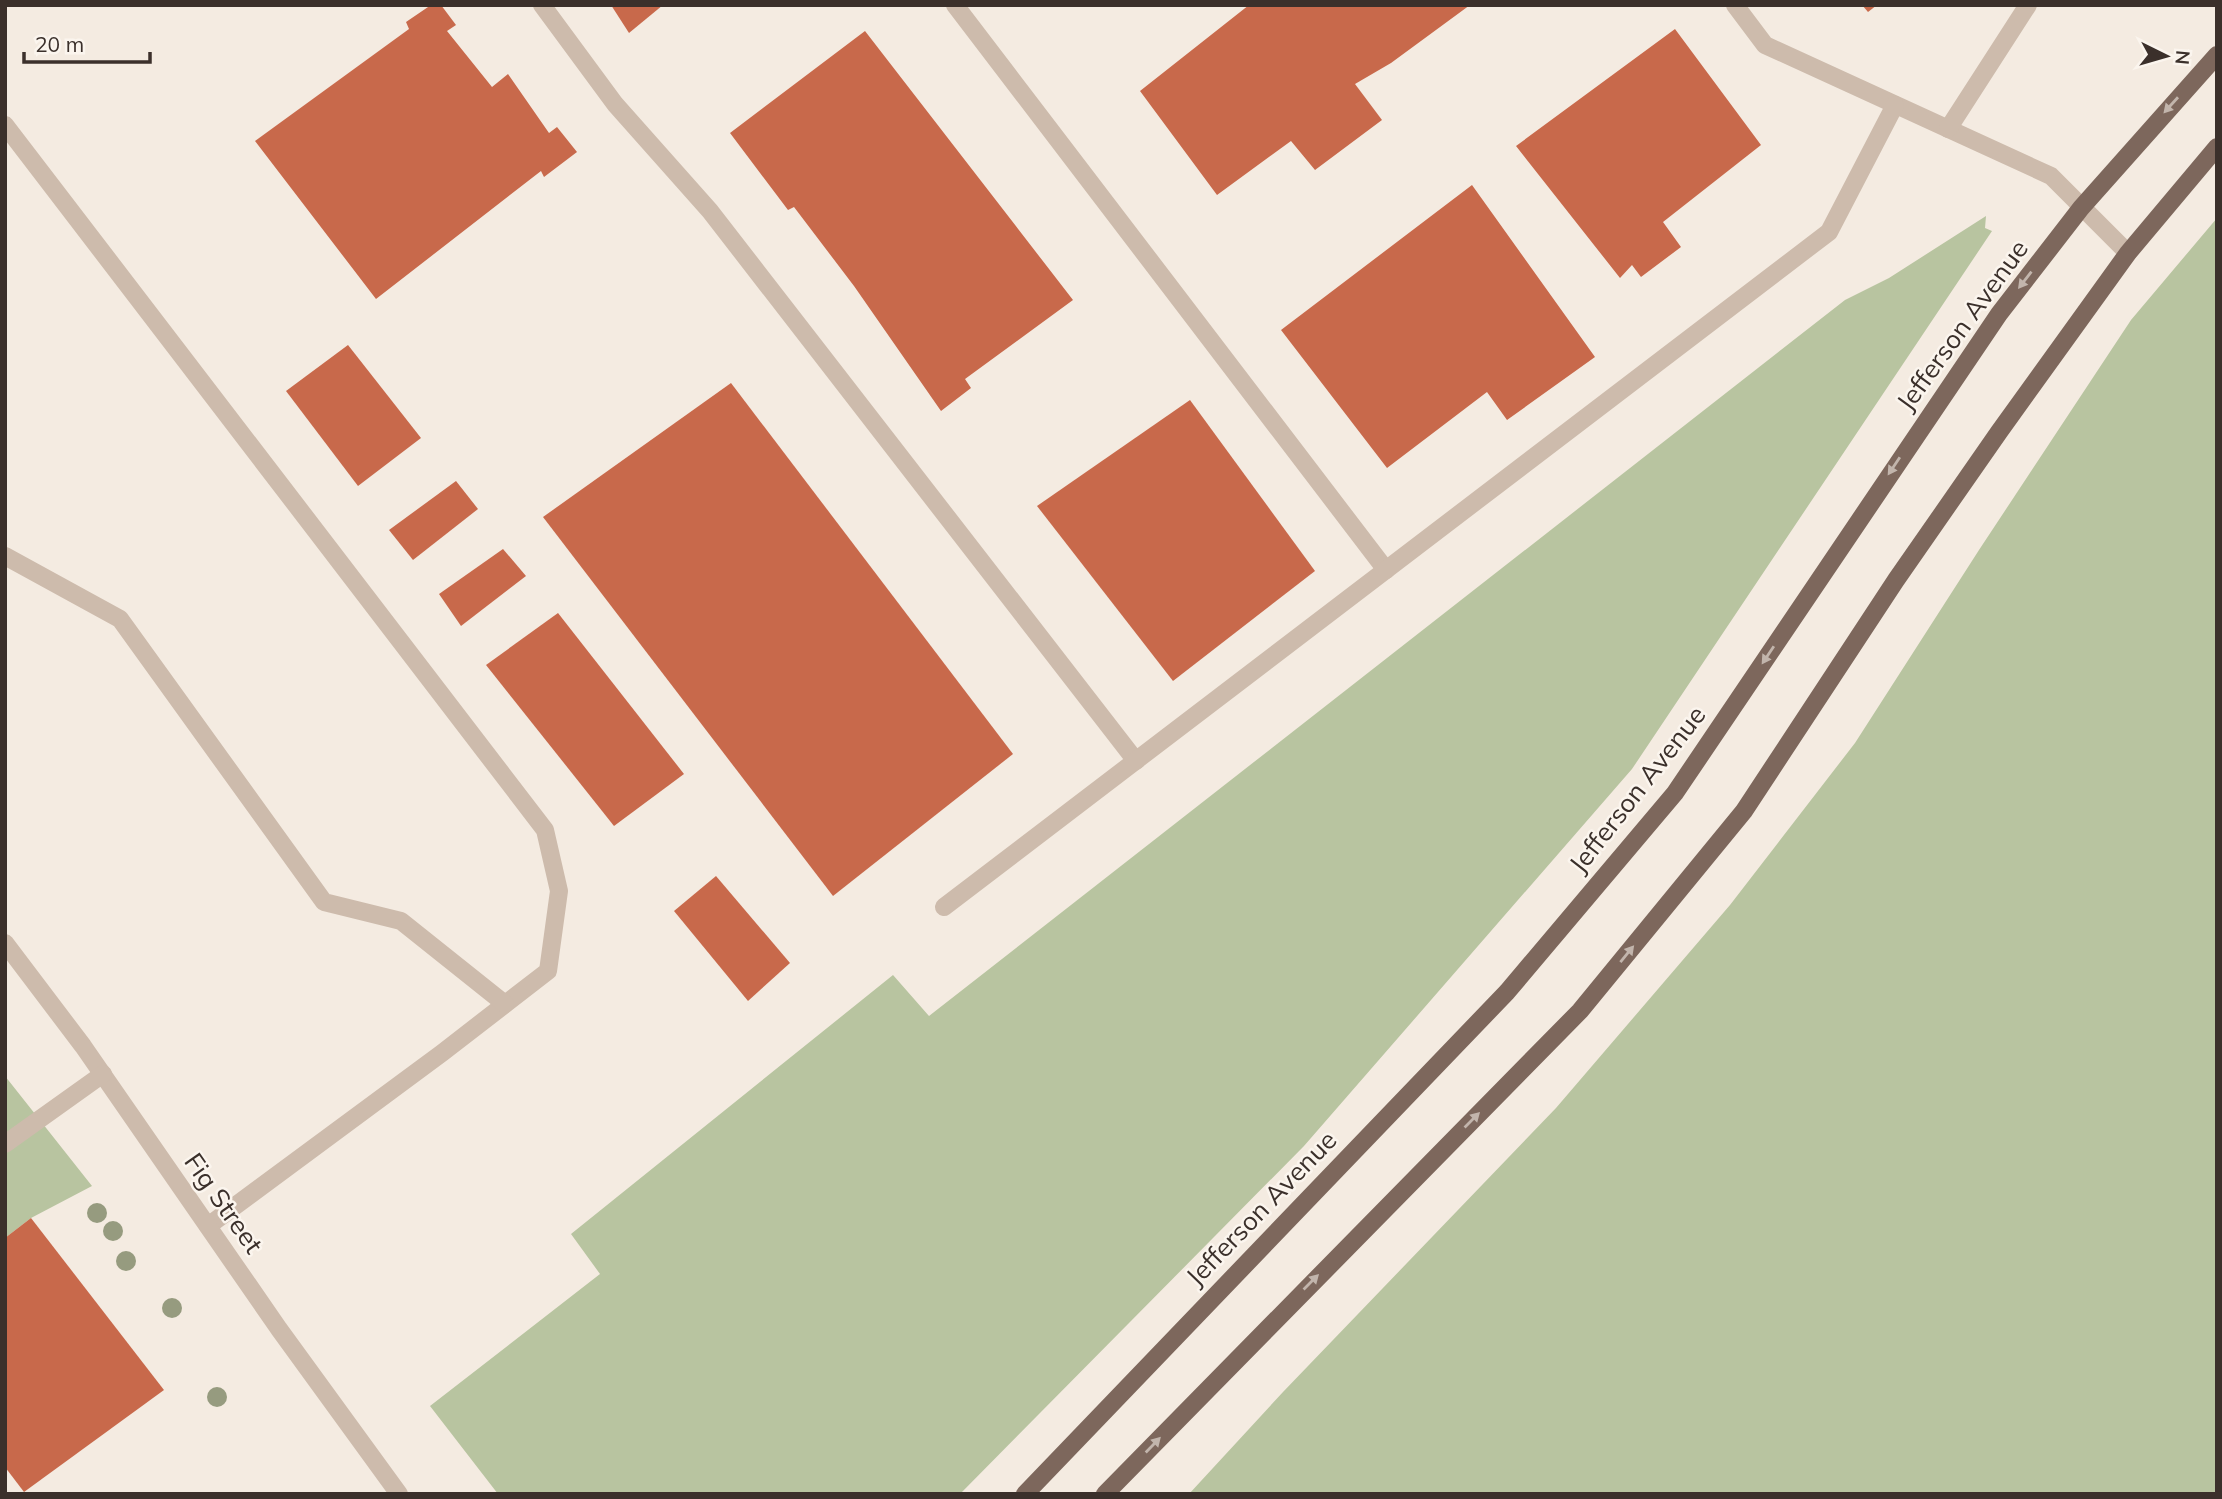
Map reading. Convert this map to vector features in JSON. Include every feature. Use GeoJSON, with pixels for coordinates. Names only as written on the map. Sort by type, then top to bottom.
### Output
{"type":"FeatureCollection","features":[{"type":"Feature","properties":{"kind":"main road","name":"Jefferson Avenue"},"geometry":{"type":"LineString","coordinates":[[1025,1494],[1507,992],[1675,793],[1999,314],[2081,208],[2217,55]]}},
{"type":"Feature","properties":{"kind":"main road"},"geometry":{"type":"LineString","coordinates":[[1105,1494],[1580,1011],[1744,811],[1904,569],[2128,253],[2217,147]]}},
{"type":"Feature","properties":{"kind":"street"},"geometry":{"type":"LineString","coordinates":[[541,5],[615,104],[718,221],[1136,761]]}},
{"type":"Feature","properties":{"kind":"street"},"geometry":{"type":"LineString","coordinates":[[955,5],[1387,570]]}},
{"type":"Feature","properties":{"kind":"street"},"geometry":{"type":"LineString","coordinates":[[1735,5],[1765,45],[2051,176],[2128,253]]}},
{"type":"Feature","properties":{"kind":"street"},"geometry":{"type":"LineString","coordinates":[[1948,129],[2028,5]]}},
{"type":"Feature","properties":{"kind":"street"},"geometry":{"type":"LineString","coordinates":[[944,907],[1829,232],[1895,105]]}},
{"type":"Feature","properties":{"kind":"street"},"geometry":{"type":"LineString","coordinates":[[5,125],[545,830],[559,891],[548,971],[208,1226]]}},
{"type":"Feature","properties":{"kind":"street"},"geometry":{"type":"LineString","coordinates":[[5,556],[120,619],[324,902],[401,921],[505,1004]]}},
{"type":"Feature","properties":{"kind":"street","name":"Fig Street"},"geometry":{"type":"LineString","coordinates":[[5,943],[103,1074],[279,1329],[399,1494]]}},
{"type":"Feature","properties":{"kind":"street"},"geometry":{"type":"LineString","coordinates":[[5,1144],[103,1074]]}},
{"type":"Feature","properties":{"kind":"green space"},"geometry":{"type":"Polygon","coordinates":[[[1986,216],[1985,228],[1992,231],[1632,769],[1304,1146],[960,1494],[498,1494],[430,1406],[600,1274],[571,1234],[893,975],[929,1016],[1845,300],[1889,278],[1986,216]]]}},
{"type":"Feature","properties":{"kind":"green space"},"geometry":{"type":"Polygon","coordinates":[[[2217,218],[2217,1494],[1189,1494],[1283,1392],[1556,1108],[1730,905],[1855,743],[2131,320],[2217,218]]]}},
{"type":"Feature","properties":{"kind":"green space"},"geometry":{"type":"Polygon","coordinates":[[[5,1076],[92,1186],[31,1218],[5,1238],[5,1076]]]}},
{"type":"Feature","properties":{"kind":"building"},"geometry":{"type":"Polygon","coordinates":[[[431,5],[441,5],[456,25],[447,31],[492,87],[508,74],[549,133],[557,127],[577,152],[544,177],[541,171],[376,299],[255,141],[409,29],[406,22],[431,5]]]}},
{"type":"Feature","properties":{"kind":"building"},"geometry":{"type":"Polygon","coordinates":[[[611,5],[663,5],[629,33],[611,5]]]}},
{"type":"Feature","properties":{"kind":"building"},"geometry":{"type":"Polygon","coordinates":[[[1249,5],[1470,5],[1391,63],[1355,84],[1382,120],[1315,170],[1291,141],[1217,195],[1140,91],[1249,5]]]}},
{"type":"Feature","properties":{"kind":"building"},"geometry":{"type":"Polygon","coordinates":[[[1862,5],[1877,5],[1868,12],[1862,5]]]}},
{"type":"Feature","properties":{"kind":"building"},"geometry":{"type":"Polygon","coordinates":[[[1675,29],[1761,145],[1663,222],[1681,247],[1641,277],[1632,265],[1620,278],[1516,146],[1675,29]]]}},
{"type":"Feature","properties":{"kind":"building"},"geometry":{"type":"Polygon","coordinates":[[[865,31],[1073,300],[965,379],[971,388],[941,411],[854,286],[794,207],[788,210],[730,133],[865,31]]]}},
{"type":"Feature","properties":{"kind":"building"},"geometry":{"type":"Polygon","coordinates":[[[1472,185],[1595,357],[1507,420],[1487,392],[1387,468],[1281,330],[1472,185]]]}},
{"type":"Feature","properties":{"kind":"building"},"geometry":{"type":"Polygon","coordinates":[[[348,345],[421,438],[358,486],[286,391],[348,345]]]}},
{"type":"Feature","properties":{"kind":"building"},"geometry":{"type":"Polygon","coordinates":[[[731,383],[1013,754],[833,896],[543,517],[731,383]]]}},
{"type":"Feature","properties":{"kind":"building"},"geometry":{"type":"Polygon","coordinates":[[[1190,400],[1315,571],[1173,681],[1037,506],[1190,400]]]}},
{"type":"Feature","properties":{"kind":"building"},"geometry":{"type":"Polygon","coordinates":[[[456,481],[478,509],[413,560],[389,530],[456,481]]]}},
{"type":"Feature","properties":{"kind":"building"},"geometry":{"type":"Polygon","coordinates":[[[503,549],[526,576],[461,626],[439,594],[503,549]]]}},
{"type":"Feature","properties":{"kind":"building"},"geometry":{"type":"Polygon","coordinates":[[[558,613],[684,774],[614,826],[486,665],[558,613]]]}},
{"type":"Feature","properties":{"kind":"building"},"geometry":{"type":"Polygon","coordinates":[[[716,876],[790,963],[748,1001],[674,911],[716,876]]]}},
{"type":"Feature","properties":{"kind":"building"},"geometry":{"type":"Polygon","coordinates":[[[31,1218],[164,1390],[24,1492],[5,1467],[5,1238],[31,1218]]]}}]}
